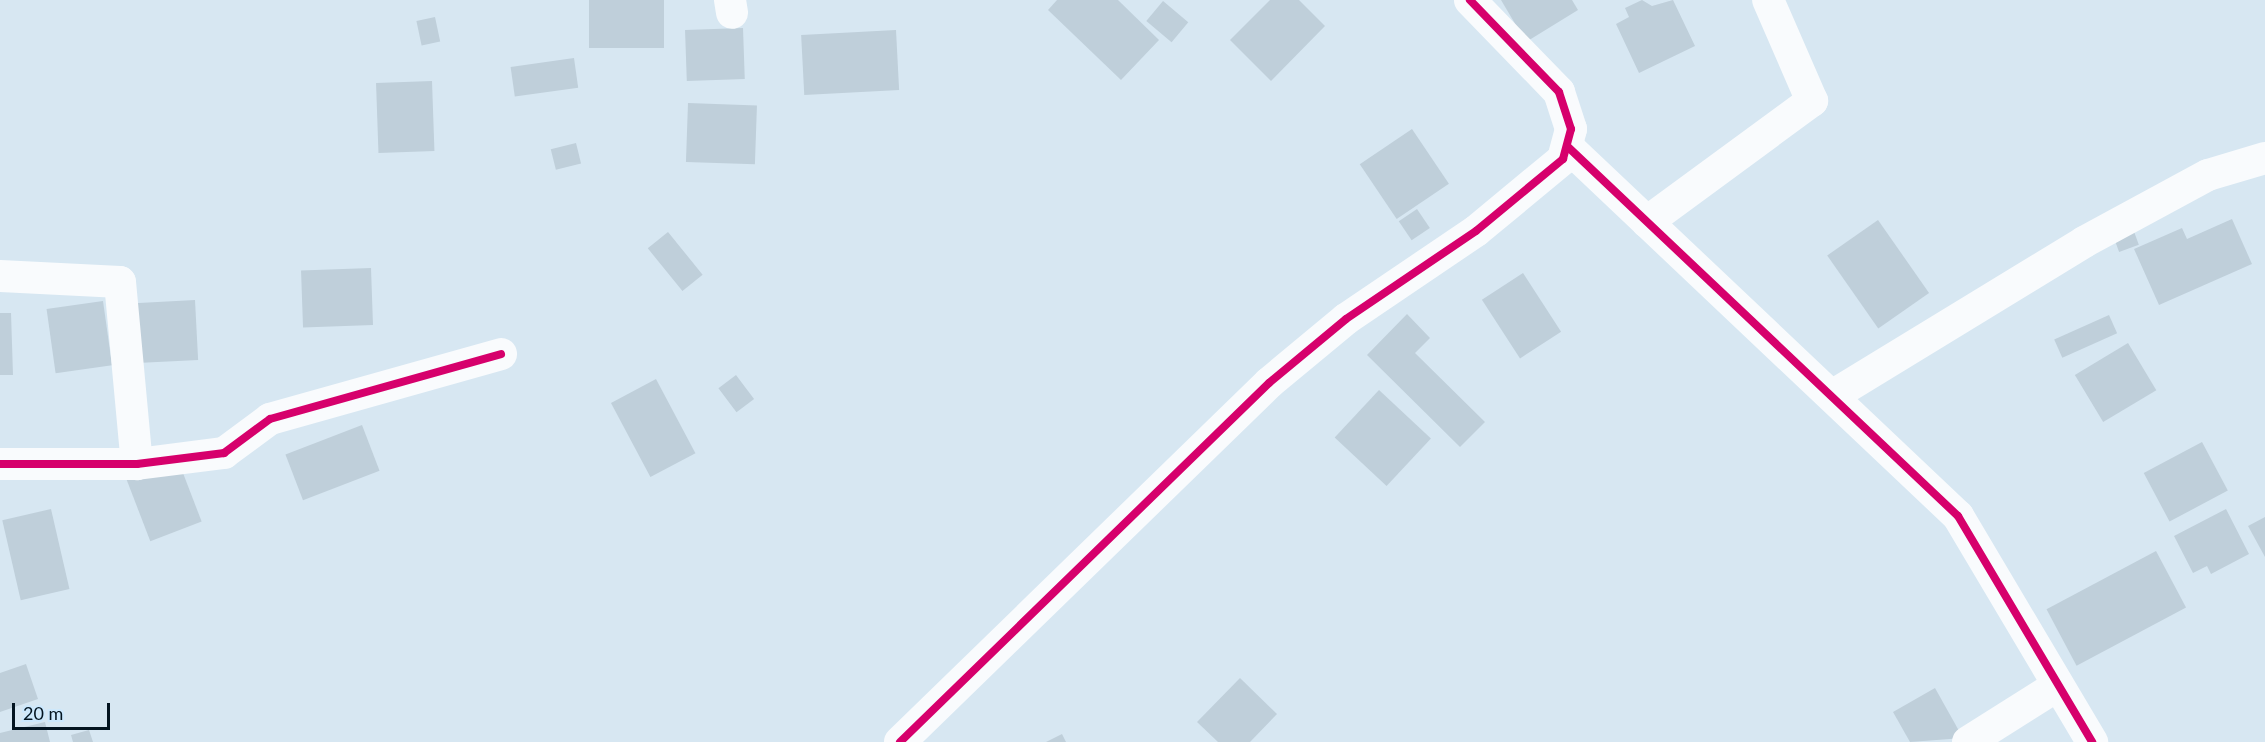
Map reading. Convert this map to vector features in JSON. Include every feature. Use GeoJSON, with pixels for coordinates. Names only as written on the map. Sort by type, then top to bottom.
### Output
{"type":"FeatureCollection","features":[{"type":"Feature","properties":{"kind":"street"},"geometry":{"type":"LineString","coordinates":[[900,742],[1269,382],[1346,319],[1476,231],[1563,159],[1569,147],[1569,112],[1559,92],[1470,0]]}},
{"type":"Feature","properties":{"kind":"street"},"geometry":{"type":"LineString","coordinates":[[1647,222],[1812,101],[1768,0]]}},
{"type":"Feature","properties":{"kind":"street"},"geometry":{"type":"LineString","coordinates":[[1569,147],[1958,516],[2092,742]]}},
{"type":"Feature","properties":{"kind":"street"},"geometry":{"type":"LineString","coordinates":[[1832,396],[2094,236],[2208,175],[2265,158]]}},
{"type":"Feature","properties":{"kind":"street"},"geometry":{"type":"LineString","coordinates":[[0,276],[120,282],[137,464]]}},
{"type":"Feature","properties":{"kind":"street"},"geometry":{"type":"LineString","coordinates":[[0,464],[137,464],[224,453],[270,420],[501,354]]}},
{"type":"Feature","properties":{"kind":"street"},"geometry":{"type":"LineString","coordinates":[[1968,742],[2057,686]]}},
{"type":"Feature","properties":{"kind":"building"},"geometry":{"type":"Polygon","coordinates":[[[589,0],[664,0],[664,48],[589,48],[589,0]]]}},
{"type":"Feature","properties":{"kind":"building"},"geometry":{"type":"Polygon","coordinates":[[[1057,0],[1118,0],[1159,40],[1121,80],[1048,10],[1057,0]]]}},
{"type":"Feature","properties":{"kind":"building"},"geometry":{"type":"Polygon","coordinates":[[[1270,0],[1299,0],[1325,26],[1271,81],[1230,40],[1270,0]]]}},
{"type":"Feature","properties":{"kind":"building"},"geometry":{"type":"Polygon","coordinates":[[[1501,0],[1572,0],[1578,10],[1526,42],[1501,0]]]}},
{"type":"Feature","properties":{"kind":"building"},"geometry":{"type":"Polygon","coordinates":[[[1642,0],[1652,6],[1673,0],[1695,46],[1639,73],[1616,24],[1629,17],[1625,8],[1642,0]]]}},
{"type":"Feature","properties":{"kind":"building"},"geometry":{"type":"Polygon","coordinates":[[[1163,1],[1188,22],[1172,42],[1146,21],[1163,1]]]}},
{"type":"Feature","properties":{"kind":"building"},"geometry":{"type":"Polygon","coordinates":[[[435,17],[440,41],[422,45],[416,21],[435,17]]]}},
{"type":"Feature","properties":{"kind":"building"},"geometry":{"type":"Polygon","coordinates":[[[743,28],[745,79],[687,81],[685,30],[743,28]]]}},
{"type":"Feature","properties":{"kind":"building"},"geometry":{"type":"Polygon","coordinates":[[[896,30],[899,90],[804,95],[801,35],[896,30]]]}},
{"type":"Feature","properties":{"kind":"building"},"geometry":{"type":"Polygon","coordinates":[[[574,58],[578,88],[515,97],[511,67],[574,58]]]}},
{"type":"Feature","properties":{"kind":"building"},"geometry":{"type":"Polygon","coordinates":[[[432,81],[434,151],[378,153],[376,83],[432,81]]]}},
{"type":"Feature","properties":{"kind":"building"},"geometry":{"type":"Polygon","coordinates":[[[688,103],[757,105],[755,164],[686,162],[688,103]]]}},
{"type":"Feature","properties":{"kind":"building"},"geometry":{"type":"Polygon","coordinates":[[[1412,129],[1449,184],[1397,219],[1360,164],[1412,129]]]}},
{"type":"Feature","properties":{"kind":"building"},"geometry":{"type":"Polygon","coordinates":[[[576,143],[581,163],[556,170],[551,149],[576,143]]]}},
{"type":"Feature","properties":{"kind":"building"},"geometry":{"type":"Polygon","coordinates":[[[1417,209],[1430,228],[1412,240],[1399,221],[1417,209]]]}},
{"type":"Feature","properties":{"kind":"building"},"geometry":{"type":"Polygon","coordinates":[[[2232,219],[2252,264],[2159,305],[2134,249],[2182,228],[2187,239],[2232,219]]]}},
{"type":"Feature","properties":{"kind":"building"},"geometry":{"type":"Polygon","coordinates":[[[1878,220],[1929,293],[1878,328],[1827,256],[1878,220]]]}},
{"type":"Feature","properties":{"kind":"building"},"geometry":{"type":"Polygon","coordinates":[[[2132,226],[2139,245],[2119,252],[2112,233],[2132,226]]]}},
{"type":"Feature","properties":{"kind":"building"},"geometry":{"type":"Polygon","coordinates":[[[668,232],[703,275],[682,291],[648,248],[668,232]]]}},
{"type":"Feature","properties":{"kind":"building"},"geometry":{"type":"Polygon","coordinates":[[[371,268],[373,325],[303,327],[301,270],[371,268]]]}},
{"type":"Feature","properties":{"kind":"building"},"geometry":{"type":"Polygon","coordinates":[[[1523,273],[1561,332],[1520,358],[1482,300],[1523,273]]]}},
{"type":"Feature","properties":{"kind":"building"},"geometry":{"type":"Polygon","coordinates":[[[195,300],[198,360],[137,363],[134,303],[195,300]]]}},
{"type":"Feature","properties":{"kind":"building"},"geometry":{"type":"Polygon","coordinates":[[[103,301],[112,365],[56,373],[47,309],[103,301]]]}},
{"type":"Feature","properties":{"kind":"building"},"geometry":{"type":"Polygon","coordinates":[[[0,313],[11,313],[13,375],[0,375],[0,313]]]}},
{"type":"Feature","properties":{"kind":"building"},"geometry":{"type":"Polygon","coordinates":[[[1407,314],[1430,338],[1415,353],[1485,422],[1460,447],[1367,355],[1407,314]]]}},
{"type":"Feature","properties":{"kind":"building"},"geometry":{"type":"Polygon","coordinates":[[[2109,315],[2117,333],[2062,358],[2054,339],[2109,315]]]}},
{"type":"Feature","properties":{"kind":"building"},"geometry":{"type":"Polygon","coordinates":[[[2128,343],[2156,390],[2103,422],[2075,375],[2128,343]]]}},
{"type":"Feature","properties":{"kind":"building"},"geometry":{"type":"Polygon","coordinates":[[[736,375],[754,399],[736,412],[718,388],[736,375]]]}},
{"type":"Feature","properties":{"kind":"building"},"geometry":{"type":"Polygon","coordinates":[[[656,379],[695,453],[650,477],[611,403],[656,379]]]}},
{"type":"Feature","properties":{"kind":"building"},"geometry":{"type":"Polygon","coordinates":[[[1379,390],[1431,438],[1387,486],[1335,438],[1379,390]]]}},
{"type":"Feature","properties":{"kind":"building"},"geometry":{"type":"Polygon","coordinates":[[[362,425],[380,471],[303,500],[285,454],[362,425]]]}},
{"type":"Feature","properties":{"kind":"building"},"geometry":{"type":"Polygon","coordinates":[[[2202,442],[2228,491],[2170,522],[2144,473],[2202,442]]]}},
{"type":"Feature","properties":{"kind":"building"},"geometry":{"type":"Polygon","coordinates":[[[178,460],[202,522],[150,541],[127,480],[178,460]]]}},
{"type":"Feature","properties":{"kind":"building"},"geometry":{"type":"Polygon","coordinates":[[[51,509],[69,589],[21,600],[2,520],[51,509]]]}},
{"type":"Feature","properties":{"kind":"building"},"geometry":{"type":"Polygon","coordinates":[[[2226,509],[2249,554],[2211,574],[2207,566],[2193,573],[2174,536],[2226,509]]]}},
{"type":"Feature","properties":{"kind":"building"},"geometry":{"type":"Polygon","coordinates":[[[2265,517],[2265,557],[2248,526],[2265,517]]]}},
{"type":"Feature","properties":{"kind":"building"},"geometry":{"type":"Polygon","coordinates":[[[2156,551],[2186,608],[2077,666],[2047,609],[2156,551]]]}},
{"type":"Feature","properties":{"kind":"building"},"geometry":{"type":"Polygon","coordinates":[[[26,664],[38,699],[0,712],[0,673],[26,664]]]}},
{"type":"Feature","properties":{"kind":"building"},"geometry":{"type":"Polygon","coordinates":[[[1240,678],[1277,714],[1250,742],[1218,742],[1197,722],[1240,678]]]}},
{"type":"Feature","properties":{"kind":"building"},"geometry":{"type":"Polygon","coordinates":[[[1935,688],[1963,738],[1910,742],[1893,712],[1935,688]]]}},
{"type":"Feature","properties":{"kind":"building"},"geometry":{"type":"Polygon","coordinates":[[[45,722],[50,742],[0,742],[0,733],[45,722]]]}},
{"type":"Feature","properties":{"kind":"building"},"geometry":{"type":"Polygon","coordinates":[[[89,730],[93,742],[73,742],[71,735],[89,730]]]}},
{"type":"Feature","properties":{"kind":"building"},"geometry":{"type":"Polygon","coordinates":[[[1062,734],[1066,742],[1046,742],[1062,734]]]}},
{"type":"Feature","properties":{"kind":"cycle path"},"geometry":{"type":"LineString","coordinates":[[900,742],[1269,383],[1346,319],[1476,231],[1563,159],[1571,129],[1559,92],[1470,0]]}},
{"type":"Feature","properties":{"kind":"cycle path"},"geometry":{"type":"LineString","coordinates":[[1568,147],[1958,516],[2092,742]]}},
{"type":"Feature","properties":{"kind":"cycle path"},"geometry":{"type":"LineString","coordinates":[[0,464],[137,464],[224,453],[270,419],[501,354]]}}]}
